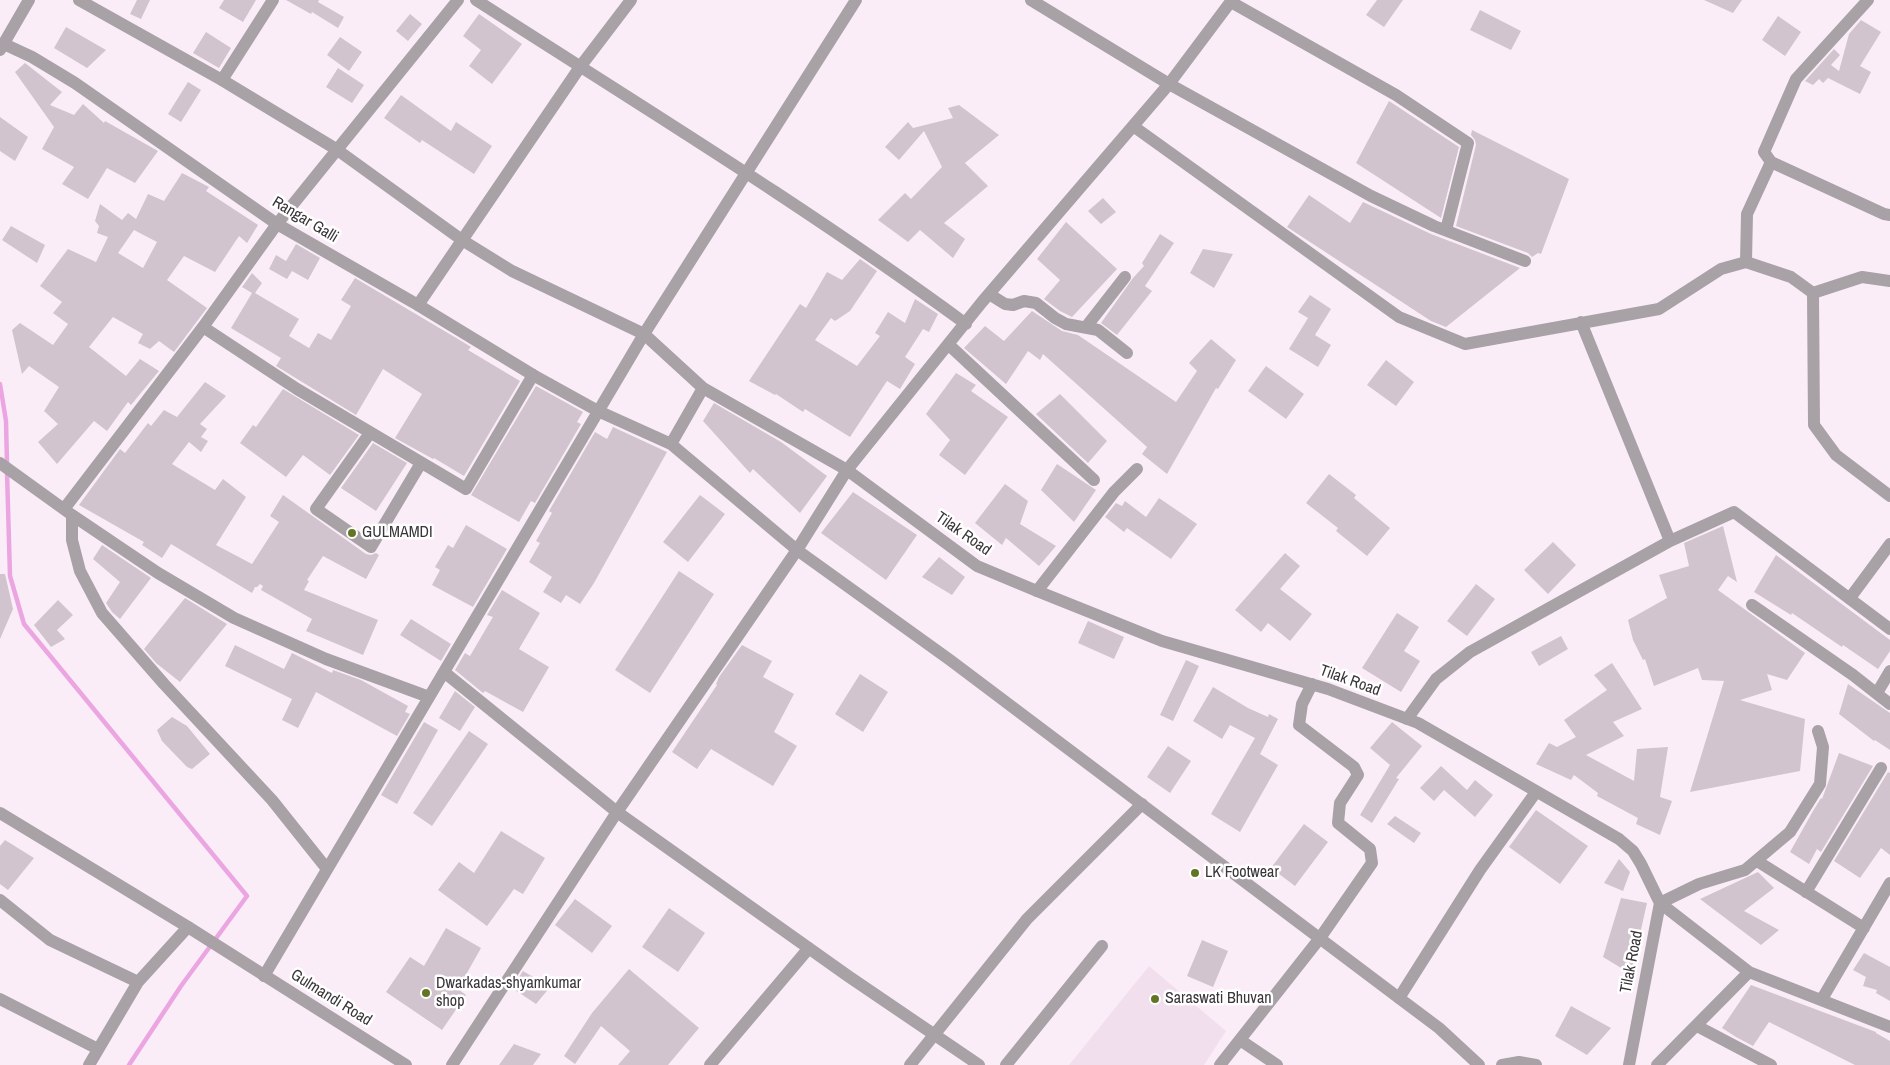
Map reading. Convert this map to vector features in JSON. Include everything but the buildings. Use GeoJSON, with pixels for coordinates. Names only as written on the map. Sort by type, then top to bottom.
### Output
{"type":"FeatureCollection","features":[{"type":"Feature","properties":{"kind":"street"},"geometry":{"type":"LineString","coordinates":[[1,45],[29,0]]}},
{"type":"Feature","properties":{"kind":"street","name":"Tilak Road"},"geometry":{"type":"LineString","coordinates":[[79,0],[222,80],[336,149],[462,240],[512,271],[644,334],[703,388],[847,470],[977,566],[1162,641],[1312,684],[1418,723],[1619,839],[1633,851],[1660,903],[1629,1065]]}},
{"type":"Feature","properties":{"kind":"street"},"geometry":{"type":"LineString","coordinates":[[222,80],[273,0]]}},
{"type":"Feature","properties":{"kind":"street"},"geometry":{"type":"LineString","coordinates":[[327,869],[272,800],[164,684],[102,613],[80,571],[72,540],[68,512],[277,224],[458,0]]}},
{"type":"Feature","properties":{"kind":"street"},"geometry":{"type":"LineString","coordinates":[[476,0],[746,173],[893,270],[966,324]]}},
{"type":"Feature","properties":{"kind":"street"},"geometry":{"type":"LineString","coordinates":[[418,305],[580,67],[631,0]]}},
{"type":"Feature","properties":{"kind":"street"},"geometry":{"type":"LineString","coordinates":[[264,976],[644,334],[856,0]]}},
{"type":"Feature","properties":{"kind":"street"},"geometry":{"type":"LineString","coordinates":[[1031,0],[1169,84],[1371,196],[1446,230],[1525,261]]}},
{"type":"Feature","properties":{"kind":"street"},"geometry":{"type":"LineString","coordinates":[[1868,0],[1796,79],[1764,152],[1772,162],[1816,184],[1890,215]]}},
{"type":"Feature","properties":{"kind":"street"},"geometry":{"type":"LineString","coordinates":[[452,1065],[617,812],[797,550],[847,470],[989,294],[1169,84],[1232,1],[1396,95],[1468,143],[1446,230]]}},
{"type":"Feature","properties":{"kind":"street","name":"Rangar Galli"},"geometry":{"type":"LineString","coordinates":[[1,45],[32,56],[75,83],[277,224],[418,305],[533,375],[598,410],[671,444],[797,550],[950,660],[1320,938],[1439,1028],[1479,1065]]}},
{"type":"Feature","properties":{"kind":"street"},"geometry":{"type":"LineString","coordinates":[[1133,126],[1399,317],[1465,344],[1659,309],[1721,269],[1746,262],[1791,277],[1813,293]]}},
{"type":"Feature","properties":{"kind":"street"},"geometry":{"type":"LineString","coordinates":[[1746,262],[1747,214],[1772,162]]}},
{"type":"Feature","properties":{"kind":"street"},"geometry":{"type":"LineString","coordinates":[[1086,326],[1125,277]]}},
{"type":"Feature","properties":{"kind":"street"},"geometry":{"type":"LineString","coordinates":[[1813,293],[1862,277],[1890,280]]}},
{"type":"Feature","properties":{"kind":"street"},"geometry":{"type":"LineString","coordinates":[[1813,293],[1814,425],[1836,455],[1890,496]]}},
{"type":"Feature","properties":{"kind":"street"},"geometry":{"type":"LineString","coordinates":[[989,294],[1005,304],[1013,305],[1024,301],[1036,303],[1066,324],[1086,326],[1098,330],[1127,353]]}},
{"type":"Feature","properties":{"kind":"street"},"geometry":{"type":"LineString","coordinates":[[1581,322],[1670,542]]}},
{"type":"Feature","properties":{"kind":"street"},"geometry":{"type":"LineString","coordinates":[[203,327],[297,389],[466,489],[533,375]]}},
{"type":"Feature","properties":{"kind":"street"},"geometry":{"type":"LineString","coordinates":[[949,344],[1094,480]]}},
{"type":"Feature","properties":{"kind":"street"},"geometry":{"type":"LineString","coordinates":[[671,444],[703,388]]}},
{"type":"Feature","properties":{"kind":"street"},"geometry":{"type":"LineString","coordinates":[[370,433],[316,509],[372,547],[421,463]]}},
{"type":"Feature","properties":{"kind":"street"},"geometry":{"type":"LineString","coordinates":[[0,463],[68,512],[158,572],[234,618],[326,659],[429,697]]}},
{"type":"Feature","properties":{"kind":"street"},"geometry":{"type":"LineString","coordinates":[[1037,591],[1114,492],[1137,469]]}},
{"type":"Feature","properties":{"kind":"street"},"geometry":{"type":"LineString","coordinates":[[1407,719],[1436,679],[1470,652],[1670,542],[1734,512],[1890,629]]}},
{"type":"Feature","properties":{"kind":"street"},"geometry":{"type":"LineString","coordinates":[[1850,598],[1890,544]]}},
{"type":"Feature","properties":{"kind":"street"},"geometry":{"type":"LineString","coordinates":[[1752,605],[1854,675],[1890,704]]}},
{"type":"Feature","properties":{"kind":"street"},"geometry":{"type":"LineString","coordinates":[[1877,694],[1890,671]]}},
{"type":"Feature","properties":{"kind":"street"},"geometry":{"type":"LineString","coordinates":[[444,672],[617,812],[978,1065]]}},
{"type":"Feature","properties":{"kind":"street"},"geometry":{"type":"LineString","coordinates":[[1220,1065],[1320,938],[1372,863],[1370,849],[1338,823],[1340,803],[1358,775],[1354,767],[1299,725],[1302,704],[1312,684]]}},
{"type":"Feature","properties":{"kind":"street"},"geometry":{"type":"LineString","coordinates":[[1818,731],[1823,746],[1820,784],[1790,832],[1745,870],[1699,884],[1660,903],[1749,972],[1890,1027]]}},
{"type":"Feature","properties":{"kind":"street"},"geometry":{"type":"LineString","coordinates":[[1806,892],[1881,768]]}},
{"type":"Feature","properties":{"kind":"street"},"geometry":{"type":"LineString","coordinates":[[1399,998],[1480,870],[1536,792]]}},
{"type":"Feature","properties":{"kind":"street"},"geometry":{"type":"LineString","coordinates":[[910,1065],[1027,919],[1142,804]]}},
{"type":"Feature","properties":{"kind":"street","name":"Gulmandi Road"},"geometry":{"type":"LineString","coordinates":[[0,813],[200,934],[406,1065]]}},
{"type":"Feature","properties":{"kind":"street"},"geometry":{"type":"LineString","coordinates":[[1756,861],[1864,928]]}},
{"type":"Feature","properties":{"kind":"street"},"geometry":{"type":"LineString","coordinates":[[1822,999],[1890,883]]}},
{"type":"Feature","properties":{"kind":"street"},"geometry":{"type":"LineString","coordinates":[[0,900],[50,940],[138,982]]}},
{"type":"Feature","properties":{"kind":"street"},"geometry":{"type":"LineString","coordinates":[[89,1065],[138,982],[188,927]]}},
{"type":"Feature","properties":{"kind":"street"},"geometry":{"type":"LineString","coordinates":[[1006,1065],[1102,946]]}},
{"type":"Feature","properties":{"kind":"street"},"geometry":{"type":"LineString","coordinates":[[710,1065],[809,948]]}},
{"type":"Feature","properties":{"kind":"street"},"geometry":{"type":"LineString","coordinates":[[1657,1065],[1749,972]]}},
{"type":"Feature","properties":{"kind":"street"},"geometry":{"type":"LineString","coordinates":[[0,999],[98,1049]]}},
{"type":"Feature","properties":{"kind":"street"},"geometry":{"type":"LineString","coordinates":[[1697,1026],[1771,1065]]}},
{"type":"Feature","properties":{"kind":"street"},"geometry":{"type":"LineString","coordinates":[[1240,1040],[1277,1065]]}},
{"type":"Feature","properties":{"kind":"street"},"geometry":{"type":"LineString","coordinates":[[1502,1065],[1519,1062],[1536,1065]]}},
{"type":"Feature","properties":{"kind":"shaded area","name":"Saraswati Bhuvan"},"geometry":{"type":"Polygon","coordinates":[[[1149,966],[1226,1031],[1204,1065],[1069,1065],[1149,966]]]}},
{"type":"Feature","properties":{"kind":"waterway"},"geometry":{"type":"LineString","coordinates":[[0,384],[6,421],[7,464]]}},
{"type":"Feature","properties":{"kind":"waterway"},"geometry":{"type":"LineString","coordinates":[[7,472],[10,576],[24,624],[247,896],[181,986],[129,1065]]}},
{"type":"Feature","properties":{"kind":"place","name":"GULMAMDI"},"geometry":{"type":"Point","coordinates":[352,533]}},
{"type":"Feature","properties":{"kind":"place","name":"LK Footwear"},"geometry":{"type":"Point","coordinates":[1195,873]}},
{"type":"Feature","properties":{"kind":"place","name":"Dwarkadas-shyamkumar shop"},"geometry":{"type":"Point","coordinates":[426,993]}},
{"type":"Feature","properties":{"kind":"place","name":"Saraswati Bhuvan"},"geometry":{"type":"Point","coordinates":[1155,999]}}]}
